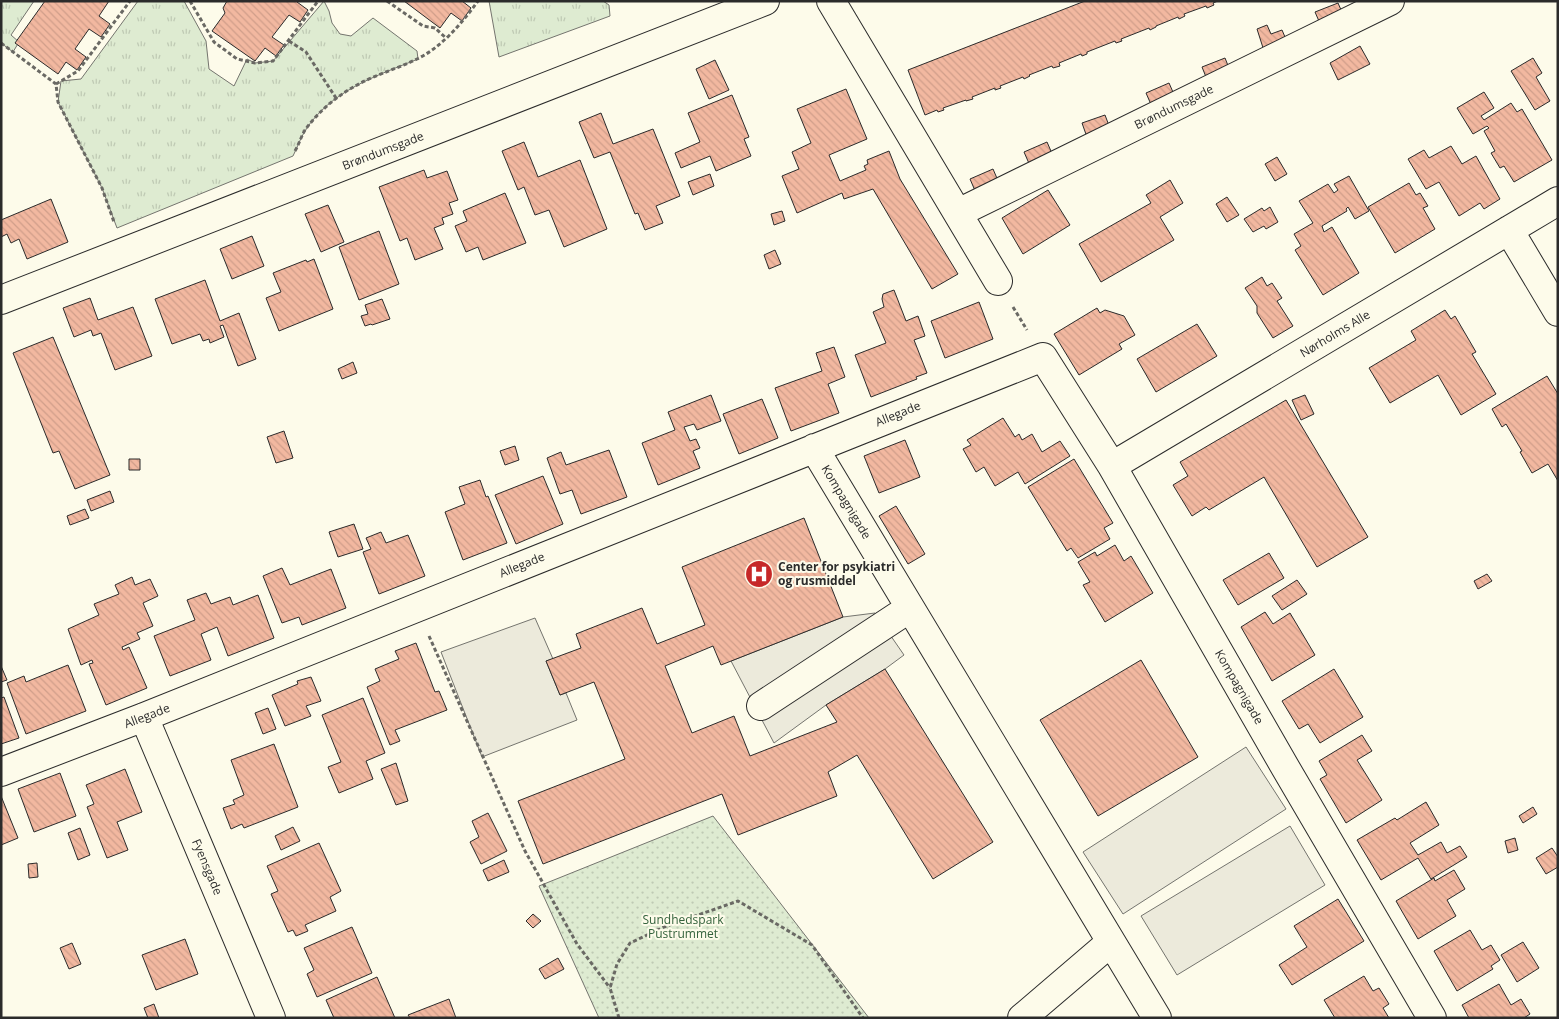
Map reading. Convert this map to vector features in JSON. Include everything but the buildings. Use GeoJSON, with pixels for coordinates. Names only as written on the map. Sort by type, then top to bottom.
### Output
{"type":"FeatureCollection","features":[{"type":"Feature","properties":{"kind":"street","name":"Brøndumsgade"},"geometry":{"type":"LineString","coordinates":[[1,300],[765,1]]}},
{"type":"Feature","properties":{"kind":"street"},"geometry":{"type":"LineString","coordinates":[[831,1],[998,281]]}},
{"type":"Feature","properties":{"kind":"street","name":"Brøndumsgade"},"geometry":{"type":"LineString","coordinates":[[958,213],[1390,1]]}},
{"type":"Feature","properties":{"kind":"street","name":"Nørholms Alle"},"geometry":{"type":"LineString","coordinates":[[1112,466],[1558,201]]}},
{"type":"Feature","properties":{"kind":"street"},"geometry":{"type":"LineString","coordinates":[[1509,230],[1558,312]]}},
{"type":"Feature","properties":{"kind":"street","name":"Kompagnigade"},"geometry":{"type":"LineString","coordinates":[[1043,357],[1112,466],[1280,759],[1432,1018]]}},
{"type":"Feature","properties":{"kind":"street","name":"Allegade"},"geometry":{"type":"LineString","coordinates":[[1,772],[144,717],[1043,357]]}},
{"type":"Feature","properties":{"kind":"street","name":"Kompagnigade"},"geometry":{"type":"LineString","coordinates":[[814,448],[1158,1018]]}},
{"type":"Feature","properties":{"kind":"street"},"geometry":{"type":"LineString","coordinates":[[761,706],[910,608]]}},
{"type":"Feature","properties":{"kind":"street","name":"Fyensgade"},"geometry":{"type":"LineString","coordinates":[[144,717],[271,1018]]}},
{"type":"Feature","properties":{"kind":"street"},"geometry":{"type":"LineString","coordinates":[[1022,1018],[1111,942]]}},
{"type":"Feature","properties":{"kind":"path"},"geometry":{"type":"LineString","coordinates":[[56,84],[78,71],[130,1]]}},
{"type":"Feature","properties":{"kind":"path"},"geometry":{"type":"LineString","coordinates":[[190,1],[214,42],[237,59],[255,63],[273,61],[318,1]]}},
{"type":"Feature","properties":{"kind":"path"},"geometry":{"type":"LineString","coordinates":[[387,1],[422,26],[435,28],[446,38]]}},
{"type":"Feature","properties":{"kind":"path"},"geometry":{"type":"LineString","coordinates":[[302,182],[293,156],[305,131],[322,110],[336,98],[366,80],[418,59],[446,38],[466,18],[478,1]]}},
{"type":"Feature","properties":{"kind":"path"},"geometry":{"type":"LineString","coordinates":[[289,41],[306,52],[336,98]]}},
{"type":"Feature","properties":{"kind":"path"},"geometry":{"type":"LineString","coordinates":[[1,43],[56,84],[58,102],[102,188],[125,252]]}},
{"type":"Feature","properties":{"kind":"path"},"geometry":{"type":"LineString","coordinates":[[998,281],[1043,357]]}},
{"type":"Feature","properties":{"kind":"path"},"geometry":{"type":"LineString","coordinates":[[417,608],[525,851],[577,944],[610,988],[619,1018]]}},
{"type":"Feature","properties":{"kind":"path"},"geometry":{"type":"LineString","coordinates":[[610,988],[617,964],[630,943],[664,927],[738,901],[812,945],[863,1018]]}},
{"type":"Feature","properties":{"kind":"green space"},"geometry":{"type":"Polygon","coordinates":[[[1,1],[34,1],[11,35],[19,42],[13,52],[1,43],[1,1]]]}},
{"type":"Feature","properties":{"kind":"green space"},"geometry":{"type":"Polygon","coordinates":[[[138,1],[184,1],[206,41],[209,69],[234,86],[247,59],[255,63],[273,61],[324,1],[332,23],[340,34],[351,36],[373,18],[417,51],[418,59],[355,86],[327,105],[305,131],[293,156],[117,228],[102,188],[58,102],[61,81],[81,79],[138,1]]]}},
{"type":"Feature","properties":{"kind":"green space"},"geometry":{"type":"Polygon","coordinates":[[[489,1],[603,1],[609,5],[610,16],[499,57],[489,1]]]}},
{"type":"Feature","properties":{"kind":"green space","name":"Sundhedspark Pustrummet"},"geometry":{"type":"Polygon","coordinates":[[[713,816],[869,1018],[599,1018],[539,886],[713,816]]]}},
{"type":"Feature","properties":{"kind":"shaded area"},"geometry":{"type":"Polygon","coordinates":[[[875,613],[904,655],[885,669],[826,705],[774,743],[731,661],[843,617],[875,613]]]}},
{"type":"Feature","properties":{"kind":"shaded area"},"geometry":{"type":"Polygon","coordinates":[[[535,618],[553,659],[546,661],[560,695],[566,693],[577,720],[482,757],[441,652],[535,618]]]}},
{"type":"Feature","properties":{"kind":"shaded area"},"geometry":{"type":"Polygon","coordinates":[[[1246,747],[1286,809],[1123,914],[1083,852],[1246,747]]]}},
{"type":"Feature","properties":{"kind":"shaded area"},"geometry":{"type":"Polygon","coordinates":[[[1290,826],[1325,885],[1177,975],[1141,916],[1290,826]]]}},
{"type":"Feature","properties":{"kind":"place","name":"Center for psykiatri og rusmiddel"},"geometry":{"type":"Point","coordinates":[759,574]}}]}
